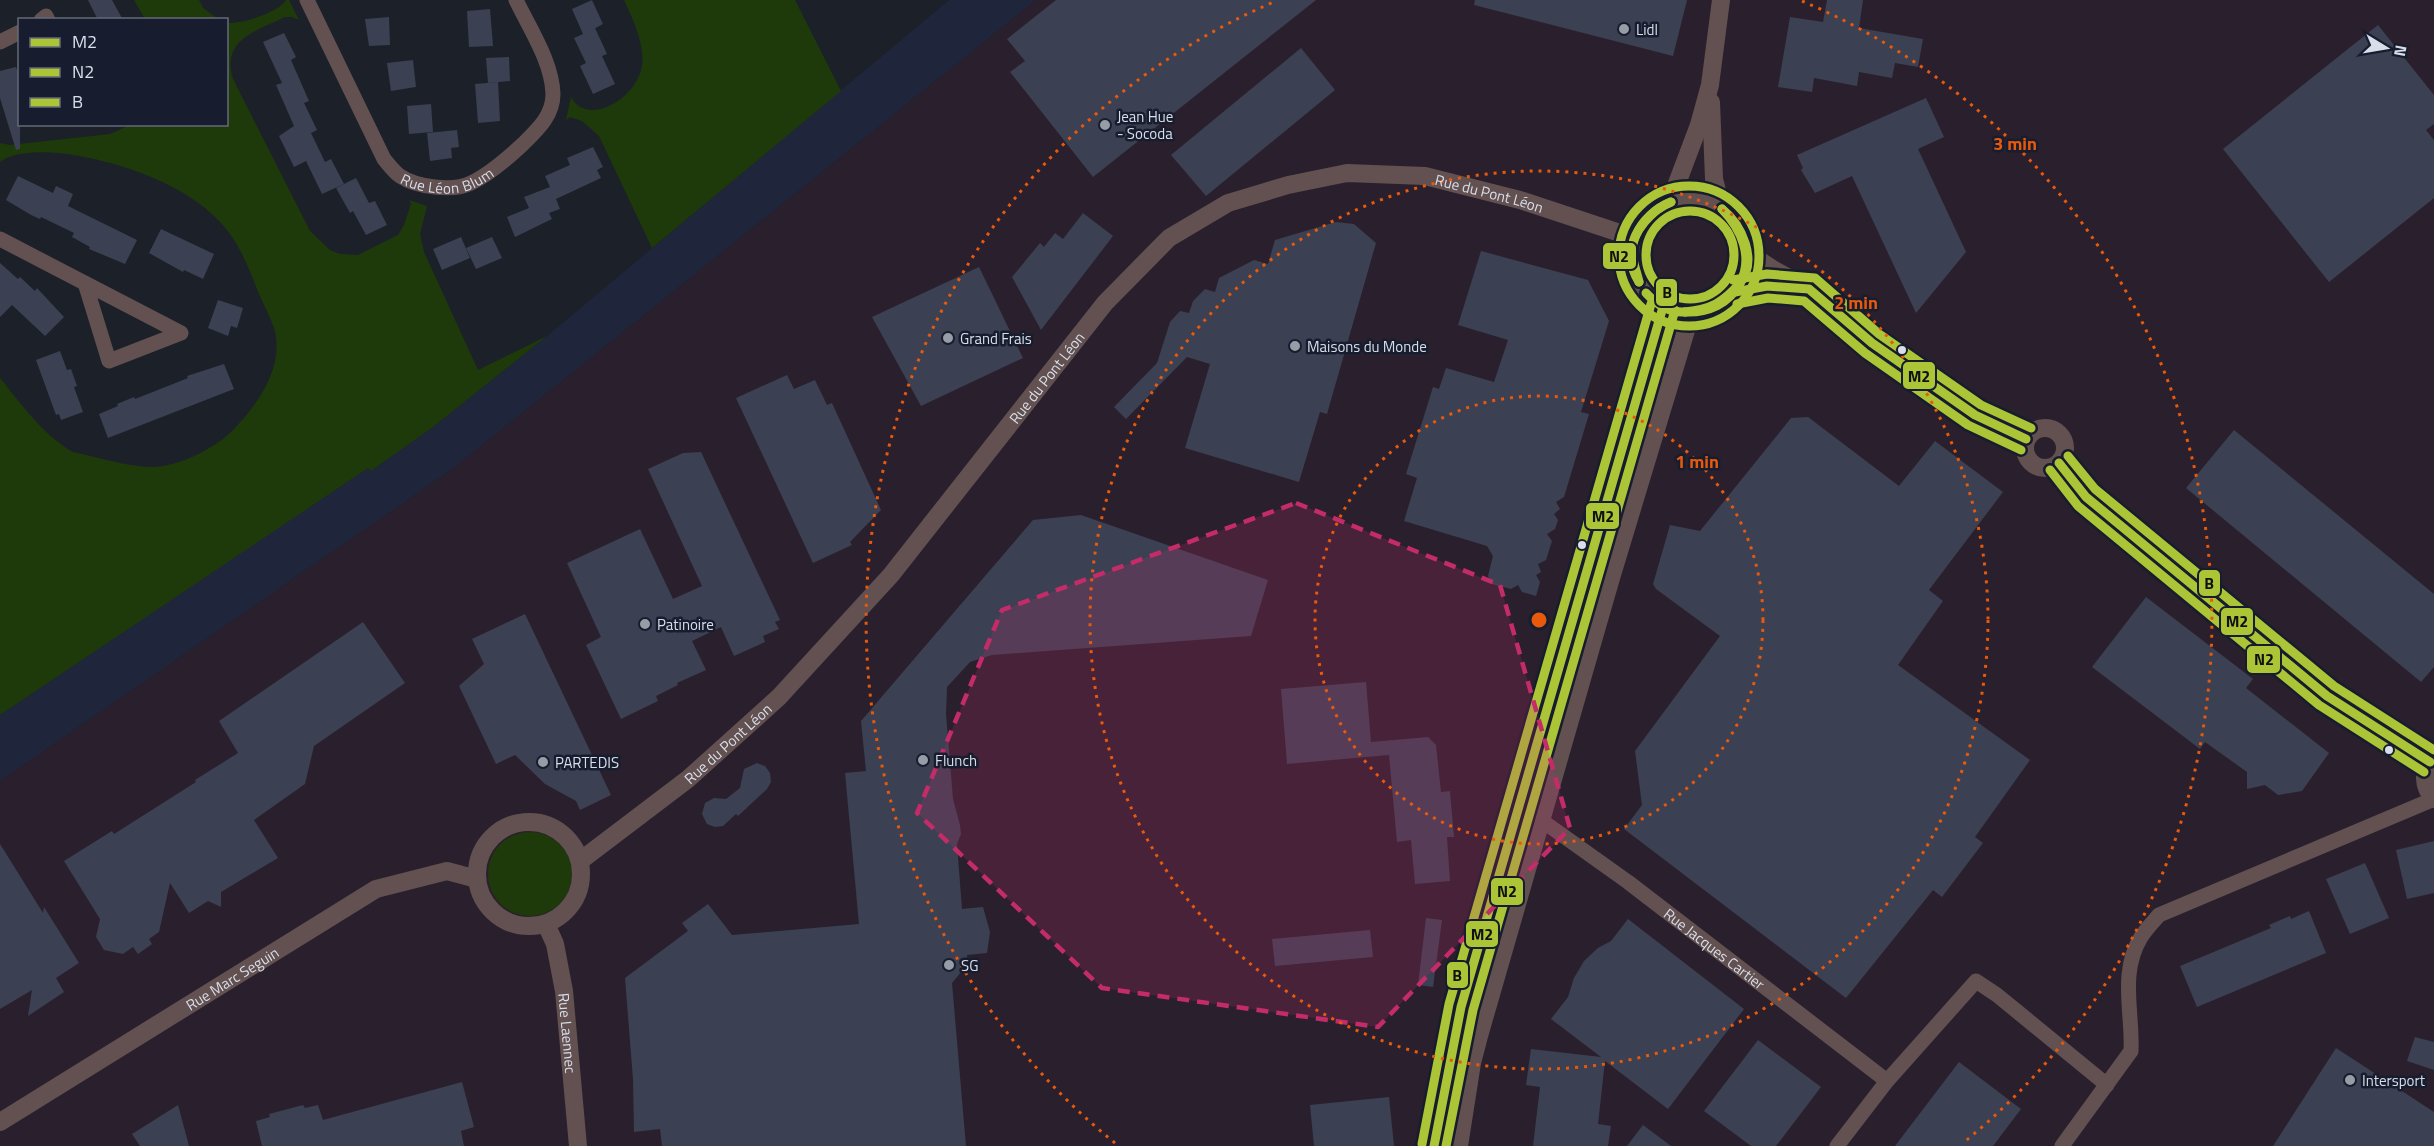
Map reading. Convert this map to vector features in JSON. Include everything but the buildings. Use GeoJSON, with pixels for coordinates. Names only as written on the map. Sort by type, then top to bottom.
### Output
{"type":"FeatureCollection","features":[{"type":"Feature","properties":{"kind":"street","name":"Rue Léon Blum"},"geometry":{"type":"LineString","coordinates":[[307,0],[384,159],[400,176],[423,186],[443,188],[470,184],[508,158],[542,126],[551,110],[553,95],[549,70],[516,0]]}},
{"type":"Feature","properties":{"kind":"street"},"geometry":{"type":"LineString","coordinates":[[1670,201],[1699,125],[1710,85],[1721,0]]}},
{"type":"Feature","properties":{"kind":"street"},"geometry":{"type":"LineString","coordinates":[[0,42],[18,33]]}},
{"type":"Feature","properties":{"kind":"street"},"geometry":{"type":"LineString","coordinates":[[1710,85],[1714,179],[1721,207]]}},
{"type":"Feature","properties":{"kind":"street","name":"Rue du Pont Léon"},"geometry":{"type":"LineString","coordinates":[[580,861],[688,779],[779,697],[891,575],[1105,303],[1169,238],[1228,203],[1288,185],[1347,172],[1425,176],[1521,200],[1635,238]]}},
{"type":"Feature","properties":{"kind":"street"},"geometry":{"type":"LineString","coordinates":[[1687,198],[1704,200],[1721,207],[1734,219],[1743,234],[1747,252],[1747,266],[1735,292],[1721,304],[1703,312],[1690,314],[1663,307],[1644,292],[1633,266],[1635,238],[1643,222],[1654,210],[1670,201],[1687,198]]}},
{"type":"Feature","properties":{"kind":"street"},"geometry":{"type":"LineString","coordinates":[[0,238],[181,333],[109,361],[85,283]]}},
{"type":"Feature","properties":{"kind":"street"},"geometry":{"type":"LineString","coordinates":[[1747,252],[1809,289],[1872,343],[1966,409],[2026,439]]}},
{"type":"Feature","properties":{"kind":"street"},"geometry":{"type":"LineString","coordinates":[[1735,292],[1767,286],[1809,289]]}},
{"type":"Feature","properties":{"kind":"street"},"geometry":{"type":"LineString","coordinates":[[1434,1146],[1461,1007],[1663,307]]}},
{"type":"Feature","properties":{"kind":"street"},"geometry":{"type":"LineString","coordinates":[[1459,1146],[1472,1063],[1479,1036],[1690,314]]}},
{"type":"Feature","properties":{"kind":"street"},"geometry":{"type":"LineString","coordinates":[[2043,427],[2055,430],[2060,434],[2065,452],[2059,463],[2046,468],[2033,465],[2025,453],[2026,439],[2036,429],[2043,427]]}},
{"type":"Feature","properties":{"kind":"street"},"geometry":{"type":"LineString","coordinates":[[2059,463],[2086,497],[2327,696],[2432,761],[2424,778],[2428,793],[2434,799],[2159,915],[2140,938],[2128,974],[2131,1052],[2062,1146]]}},
{"type":"Feature","properties":{"kind":"street","name":"Rue Jacques Cartier"},"geometry":{"type":"LineString","coordinates":[[1541,820],[1628,882],[1887,1081]]}},
{"type":"Feature","properties":{"kind":"street"},"geometry":{"type":"LineString","coordinates":[[529,821],[546,824],[561,832],[573,845],[580,861],[581,877],[578,892],[571,906],[560,917],[546,924],[515,925],[501,918],[489,908],[481,894],[477,879],[478,862],[485,846],[496,833],[512,824],[529,821]]}},
{"type":"Feature","properties":{"kind":"street","name":"Rue Marc Seguin"},"geometry":{"type":"LineString","coordinates":[[0,1122],[376,889],[447,871],[477,879]]}},
{"type":"Feature","properties":{"kind":"street","name":"Rue Laennec"},"geometry":{"type":"LineString","coordinates":[[546,924],[555,944],[564,991],[578,1146]]}},
{"type":"Feature","properties":{"kind":"street"},"geometry":{"type":"LineString","coordinates":[[1837,1146],[1887,1081],[1976,981],[1997,995],[2107,1085]]}},
{"type":"Feature","properties":{"kind":"highlighted area"},"geometry":{"type":"Polygon","coordinates":[[[1296,503],[1500,585],[1570,828],[1378,1027],[1102,988],[917,813],[1002,610],[1296,503]]]}},
{"type":"Feature","properties":{"kind":"shaded area"},"geometry":{"type":"Polygon","coordinates":[[[949,0],[1036,0],[451,470],[0,781],[0,715],[368,467],[371,471],[433,427],[547,336],[949,0]]]}},
{"type":"Feature","properties":{"kind":"shaded area"},"geometry":{"type":"Polygon","coordinates":[[[1036,0],[2434,0],[2434,1146],[0,1146],[0,781],[451,470],[1036,0]]]}},
{"type":"Feature","properties":{"kind":"green space"},"geometry":{"type":"Polygon","coordinates":[[[134,0],[199,0],[203,8],[217,18],[144,18],[134,0]]]}},
{"type":"Feature","properties":{"kind":"green space"},"geometry":{"type":"Polygon","coordinates":[[[289,0],[299,20],[285,17],[253,32],[237,45],[232,54],[231,65],[233,79],[310,231],[330,250],[340,254],[358,255],[398,235],[411,204],[409,200],[427,206],[420,234],[424,252],[478,370],[547,336],[433,427],[371,471],[368,468],[0,715],[0,378],[43,428],[73,452],[131,465],[160,466],[172,464],[207,450],[234,429],[261,396],[268,383],[276,356],[276,342],[274,328],[237,245],[214,215],[198,203],[180,191],[142,173],[84,157],[28,153],[0,162],[0,143],[10,145],[110,134],[128,126],[228,126],[228,23],[259,17],[289,0]]]}},
{"type":"Feature","properties":{"kind":"green space"},"geometry":{"type":"Polygon","coordinates":[[[624,0],[795,0],[841,91],[652,248],[599,136],[582,121],[570,117],[566,120],[571,97],[579,106],[589,110],[600,109],[622,98],[638,78],[642,66],[642,50],[624,0]]]}},
{"type":"Feature","properties":{"kind":"green space"},"geometry":{"type":"Polygon","coordinates":[[[530,832],[546,835],[560,844],[569,858],[572,874],[569,890],[560,904],[546,913],[530,916],[514,913],[500,904],[491,890],[488,874],[491,858],[500,844],[514,835],[530,832]]]}},
{"type":"Feature","properties":{"kind":"transit line","name":"N2"},"geometry":{"type":"LineString","coordinates":[[1689,186],[1716,192],[1728,198],[1738,207],[1747,217],[1753,229],[1759,256],[1753,283],[1747,295],[1738,305],[1728,314],[1716,320],[1689,326],[1662,320],[1650,314],[1640,305],[1631,295],[1625,283],[1619,256],[1625,229],[1631,217],[1640,207],[1650,198],[1662,192],[1689,186]]}},
{"type":"Feature","properties":{"kind":"transit line","name":"M2"},"geometry":{"type":"LineString","coordinates":[[1639,282],[1633,270],[1631,258],[1636,235],[1650,215],[1671,202]]}},
{"type":"Feature","properties":{"kind":"transit line","name":"M2"},"geometry":{"type":"LineString","coordinates":[[1639,282],[1632,253],[1635,237],[1650,216],[1671,202]]}},
{"type":"Feature","properties":{"kind":"transit line","name":"M2"},"geometry":{"type":"LineString","coordinates":[[1722,209],[1736,224],[1745,243],[1748,264],[1740,283]]}},
{"type":"Feature","properties":{"kind":"transit line","name":"M2"},"geometry":{"type":"LineString","coordinates":[[1722,209],[1735,225],[1743,244],[1746,263],[1740,283]]}},
{"type":"Feature","properties":{"kind":"transit line","name":"B"},"geometry":{"type":"LineString","coordinates":[[1681,211],[1699,211],[1715,218],[1727,230],[1734,246],[1734,255],[1734,264],[1727,280],[1715,292],[1699,299],[1681,299],[1665,292],[1653,280],[1646,264],[1646,246],[1653,230],[1665,218],[1681,211]]}},
{"type":"Feature","properties":{"kind":"transit line","name":"B"},"geometry":{"type":"LineString","coordinates":[[1733,280],[1767,274],[1815,278],[1879,334],[1981,405],[2031,428]]}},
{"type":"Feature","properties":{"kind":"transit line","name":"M2"},"geometry":{"type":"LineString","coordinates":[[1685,312],[1702,311],[1717,306],[1730,297],[1740,283]]}},
{"type":"Feature","properties":{"kind":"transit line","name":"M2"},"geometry":{"type":"LineString","coordinates":[[1685,312],[1716,304],[1728,296],[1740,283]]}},
{"type":"Feature","properties":{"kind":"transit line","name":"M2"},"geometry":{"type":"LineString","coordinates":[[1735,292],[1767,286],[1809,289],[1872,343],[1975,415],[2026,439]]}},
{"type":"Feature","properties":{"kind":"transit line","name":"M2"},"geometry":{"type":"LineString","coordinates":[[1646,293],[1664,307],[1685,312]]}},
{"type":"Feature","properties":{"kind":"transit line","name":"N2"},"geometry":{"type":"LineString","coordinates":[[1737,304],[1768,298],[1804,301],[1865,353],[1968,425],[2021,450]]}},
{"type":"Feature","properties":{"kind":"transit line","name":"B"},"geometry":{"type":"LineString","coordinates":[[1422,1144],[1449,1004],[1651,304]]}},
{"type":"Feature","properties":{"kind":"transit line","name":"M2"},"geometry":{"type":"LineString","coordinates":[[1434,1146],[1461,1007],[1663,307]]}},
{"type":"Feature","properties":{"kind":"transit line","name":"N2"},"geometry":{"type":"LineString","coordinates":[[1446,1146],[1473,1010],[1675,310]]}},
{"type":"Feature","properties":{"kind":"transit line","name":"B"},"geometry":{"type":"LineString","coordinates":[[2068,456],[2095,489],[2334,686],[2434,750]]}},
{"type":"Feature","properties":{"kind":"transit line","name":"M2"},"geometry":{"type":"LineString","coordinates":[[2059,463],[2086,497],[2327,696],[2430,762]]}},
{"type":"Feature","properties":{"kind":"transit line","name":"N2"},"geometry":{"type":"LineString","coordinates":[[2050,470],[2078,506],[2319,705],[2424,772]]}},
{"type":"Feature","properties":{"kind":"place","name":"Lidl"},"geometry":{"type":"Point","coordinates":[1624,29]}},
{"type":"Feature","properties":{"kind":"place","name":"Jean Hue - Socoda"},"geometry":{"type":"Point","coordinates":[1105,125]}},
{"type":"Feature","properties":{"kind":"place","name":"Grand Frais"},"geometry":{"type":"Point","coordinates":[948,338]}},
{"type":"Feature","properties":{"kind":"place","name":"Maisons du Monde"},"geometry":{"type":"Point","coordinates":[1295,346]}},
{"type":"Feature","properties":{"kind":"place","name":"Patinoire"},"geometry":{"type":"Point","coordinates":[645,624]}},
{"type":"Feature","properties":{"kind":"place","name":"Flunch"},"geometry":{"type":"Point","coordinates":[923,760]}},
{"type":"Feature","properties":{"kind":"place","name":"PARTEDIS"},"geometry":{"type":"Point","coordinates":[543,762]}},
{"type":"Feature","properties":{"kind":"place","name":"SG"},"geometry":{"type":"Point","coordinates":[949,965]}},
{"type":"Feature","properties":{"kind":"place","name":"Intersport"},"geometry":{"type":"Point","coordinates":[2350,1080]}}]}
